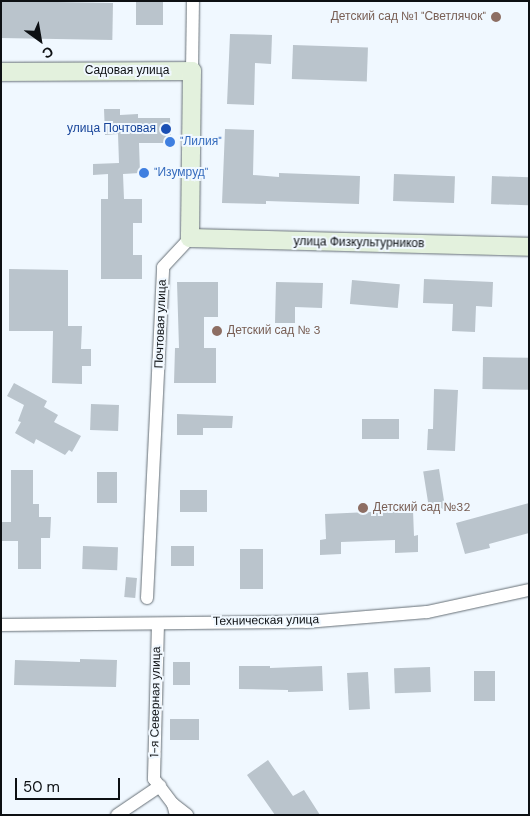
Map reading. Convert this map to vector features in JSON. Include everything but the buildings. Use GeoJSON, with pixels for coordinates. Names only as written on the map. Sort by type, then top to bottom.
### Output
{"type":"FeatureCollection","features":[{"type":"Feature","properties":{"kind":"street"},"geometry":{"type":"LineString","coordinates":[[190,238],[192,1]]}},
{"type":"Feature","properties":{"kind":"street","name":"Садовая улица"},"geometry":{"type":"LineString","coordinates":[[1,72],[192,71]]}},
{"type":"Feature","properties":{"kind":"street","name":"улица Физкультурников"},"geometry":{"type":"LineString","coordinates":[[190,238],[529,247]]}},
{"type":"Feature","properties":{"kind":"street","name":"Почтовая улица"},"geometry":{"type":"LineString","coordinates":[[147,598],[163,267],[190,238]]}},
{"type":"Feature","properties":{"kind":"street","name":"Техническая улица"},"geometry":{"type":"LineString","coordinates":[[1,625],[306,622],[427,612],[529,590]]}},
{"type":"Feature","properties":{"kind":"street","name":"1-я Северная улица"},"geometry":{"type":"LineString","coordinates":[[158,624],[154,779],[174,809],[187,815]]}},
{"type":"Feature","properties":{"kind":"street"},"geometry":{"type":"LineString","coordinates":[[118,815],[160,786]]}},
{"type":"Feature","properties":{"kind":"place","name":"Детский сад №1 \"Светлячок\""},"geometry":{"type":"Point","coordinates":[496,17]}},
{"type":"Feature","properties":{"kind":"place","name":"улица Почтовая"},"geometry":{"type":"Point","coordinates":[166,129]}},
{"type":"Feature","properties":{"kind":"place","name":"\"Лилия\""},"geometry":{"type":"Point","coordinates":[170,142]}},
{"type":"Feature","properties":{"kind":"place","name":"\"Изумруд\""},"geometry":{"type":"Point","coordinates":[144,173]}},
{"type":"Feature","properties":{"kind":"place","name":"Детский сад № 3"},"geometry":{"type":"Point","coordinates":[217,331]}},
{"type":"Feature","properties":{"kind":"place","name":"Детский сад №32"},"geometry":{"type":"Point","coordinates":[363,508]}}]}
